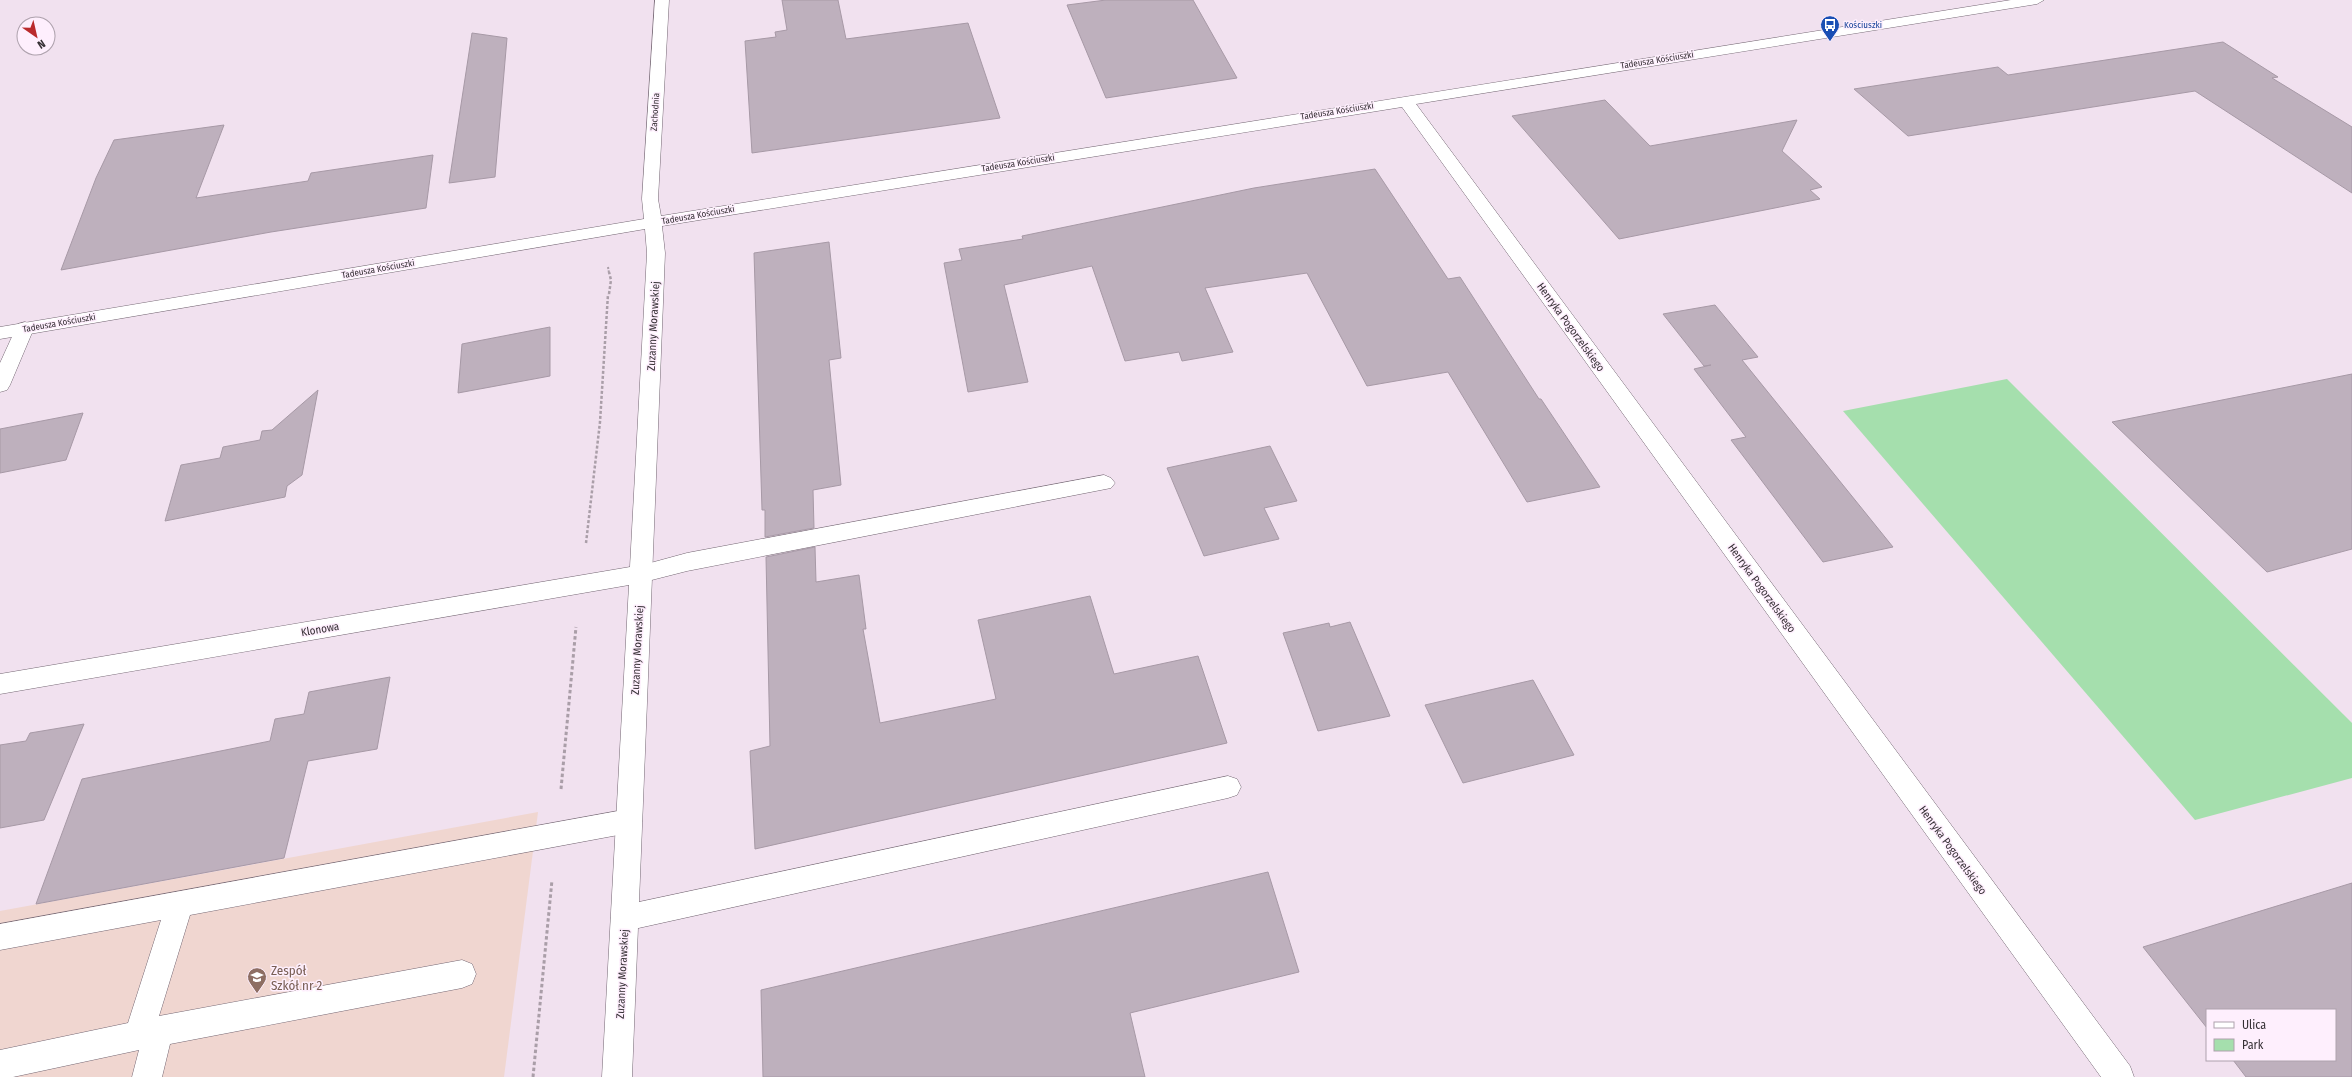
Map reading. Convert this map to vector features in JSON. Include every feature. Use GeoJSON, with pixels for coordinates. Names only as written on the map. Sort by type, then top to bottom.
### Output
{"type":"FeatureCollection","features":[{"type":"Feature","properties":{"kind":"street","name":"Zachodnia"},"geometry":{"type":"LineString","coordinates":[[652,223],[650,199],[662,0]]}},
{"type":"Feature","properties":{"kind":"street","name":"Tadeusza Kościuszki"},"geometry":{"type":"LineString","coordinates":[[0,332],[652,223],[1405,100],[2037,0]]}},
{"type":"Feature","properties":{"kind":"street","name":"Henryka Pogorzelskiego"},"geometry":{"type":"LineString","coordinates":[[1405,100],[2119,1077]]}},
{"type":"Feature","properties":{"kind":"street","name":"Zuzanny Morawskiej"},"geometry":{"type":"LineString","coordinates":[[617,1077],[656,252],[652,223]]}},
{"type":"Feature","properties":{"kind":"street"},"geometry":{"type":"LineString","coordinates":[[0,385],[25,328]]}},
{"type":"Feature","properties":{"kind":"street","name":"Klonowa"},"geometry":{"type":"LineString","coordinates":[[0,684],[640,574],[687,562],[1104,483]]}},
{"type":"Feature","properties":{"kind":"street"},"geometry":{"type":"LineString","coordinates":[[625,918],[1228,787]]}},
{"type":"Feature","properties":{"kind":"street"},"geometry":{"type":"LineString","coordinates":[[0,937],[556,836],[629,821]]}},
{"type":"Feature","properties":{"kind":"street"},"geometry":{"type":"LineString","coordinates":[[147,1077],[149,1033],[180,904]]}},
{"type":"Feature","properties":{"kind":"street"},"geometry":{"type":"LineString","coordinates":[[0,1065],[149,1033],[462,974]]}},
{"type":"Feature","properties":{"kind":"path"},"geometry":{"type":"LineString","coordinates":[[533,1077],[580,584],[600,422],[608,294]]}},
{"type":"Feature","properties":{"kind":"shaded area","name":"Zespół Szkół nr 2"},"geometry":{"type":"Polygon","coordinates":[[[538,812],[504,1077],[0,1077],[0,911],[538,812]]]}},
{"type":"Feature","properties":{"kind":"green space"},"geometry":{"type":"Polygon","coordinates":[[[2007,379],[2352,723],[2352,778],[2195,820],[1843,411],[2007,379]]]}},
{"type":"Feature","properties":{"kind":"building"},"geometry":{"type":"Polygon","coordinates":[[[782,0],[838,0],[846,39],[968,23],[1000,118],[752,153],[745,41],[776,37],[775,32],[787,30],[782,0]]]}},
{"type":"Feature","properties":{"kind":"building"},"geometry":{"type":"Polygon","coordinates":[[[1106,0],[1193,0],[1237,78],[1106,98],[1067,5],[1106,0]]]}},
{"type":"Feature","properties":{"kind":"building"},"geometry":{"type":"Polygon","coordinates":[[[472,33],[507,38],[495,177],[449,183],[472,33]]]}},
{"type":"Feature","properties":{"kind":"building"},"geometry":{"type":"Polygon","coordinates":[[[2223,42],[2278,77],[2272,78],[2352,127],[2352,193],[2195,91],[1908,136],[1854,89],[1998,67],[2008,75],[2223,42]]]}},
{"type":"Feature","properties":{"kind":"building"},"geometry":{"type":"Polygon","coordinates":[[[1605,100],[1650,146],[1797,120],[1782,151],[1822,187],[1810,190],[1820,199],[1619,239],[1512,116],[1605,100]]]}},
{"type":"Feature","properties":{"kind":"building"},"geometry":{"type":"Polygon","coordinates":[[[224,125],[196,198],[308,181],[311,173],[433,155],[426,208],[271,232],[61,270],[96,178],[114,140],[224,125]]]}},
{"type":"Feature","properties":{"kind":"building"},"geometry":{"type":"Polygon","coordinates":[[[1375,169],[1448,279],[1460,277],[1539,399],[1541,399],[1600,487],[1527,502],[1448,372],[1367,386],[1307,273],[1205,288],[1233,352],[1182,361],[1179,352],[1125,361],[1092,266],[1004,285],[1028,382],[968,392],[944,263],[962,260],[959,249],[1023,239],[1022,236],[1254,188],[1375,169]]]}},
{"type":"Feature","properties":{"kind":"building"},"geometry":{"type":"Polygon","coordinates":[[[829,242],[841,358],[829,360],[841,485],[813,490],[814,528],[765,537],[765,510],[762,510],[754,253],[829,242]]]}},
{"type":"Feature","properties":{"kind":"building"},"geometry":{"type":"Polygon","coordinates":[[[1715,305],[1758,357],[1742,360],[1893,547],[1823,562],[1731,440],[1746,437],[1694,369],[1711,365],[1704,366],[1663,314],[1715,305]]]}},
{"type":"Feature","properties":{"kind":"building"},"geometry":{"type":"Polygon","coordinates":[[[550,327],[550,376],[458,393],[462,344],[550,327]]]}},
{"type":"Feature","properties":{"kind":"building"},"geometry":{"type":"Polygon","coordinates":[[[2352,374],[2352,549],[2267,572],[2112,422],[2352,374]]]}},
{"type":"Feature","properties":{"kind":"building"},"geometry":{"type":"Polygon","coordinates":[[[318,390],[302,475],[287,486],[285,497],[165,521],[181,465],[220,458],[223,447],[260,440],[262,431],[272,430],[318,390]]]}},
{"type":"Feature","properties":{"kind":"building"},"geometry":{"type":"Polygon","coordinates":[[[83,413],[66,460],[0,473],[0,429],[83,413]]]}},
{"type":"Feature","properties":{"kind":"building"},"geometry":{"type":"Polygon","coordinates":[[[1270,446],[1297,501],[1264,508],[1279,539],[1204,556],[1167,468],[1270,446]]]}},
{"type":"Feature","properties":{"kind":"building"},"geometry":{"type":"Polygon","coordinates":[[[815,547],[816,582],[859,575],[866,629],[863,629],[880,723],[996,699],[978,620],[1090,596],[1114,674],[1198,656],[1227,743],[755,849],[750,751],[770,746],[766,557],[815,547]]]}},
{"type":"Feature","properties":{"kind":"building"},"geometry":{"type":"Polygon","coordinates":[[[1350,622],[1390,716],[1318,731],[1283,633],[1329,623],[1330,627],[1350,622]]]}},
{"type":"Feature","properties":{"kind":"building"},"geometry":{"type":"Polygon","coordinates":[[[390,677],[377,749],[308,761],[284,858],[36,904],[82,779],[270,741],[275,719],[304,714],[309,692],[390,677]]]}},
{"type":"Feature","properties":{"kind":"building"},"geometry":{"type":"Polygon","coordinates":[[[1533,680],[1574,755],[1463,783],[1425,705],[1533,680]]]}},
{"type":"Feature","properties":{"kind":"building"},"geometry":{"type":"Polygon","coordinates":[[[84,724],[44,820],[0,828],[0,745],[26,741],[30,733],[84,724]]]}},
{"type":"Feature","properties":{"kind":"building"},"geometry":{"type":"Polygon","coordinates":[[[1268,872],[1299,972],[1130,1013],[1145,1077],[763,1077],[761,990],[1268,872]]]}},
{"type":"Feature","properties":{"kind":"building"},"geometry":{"type":"Polygon","coordinates":[[[2352,883],[2352,1077],[2246,1077],[2234,1061],[2336,1061],[2336,1009],[2206,1009],[2206,1027],[2143,947],[2352,883]]]}},
{"type":"Feature","properties":{"kind":"place","name":"Kościuszki"},"geometry":{"type":"Point","coordinates":[1830,42]}},
{"type":"Feature","properties":{"kind":"place","name":"Zespół Szkół nr 2"},"geometry":{"type":"Point","coordinates":[257,994]}}]}
